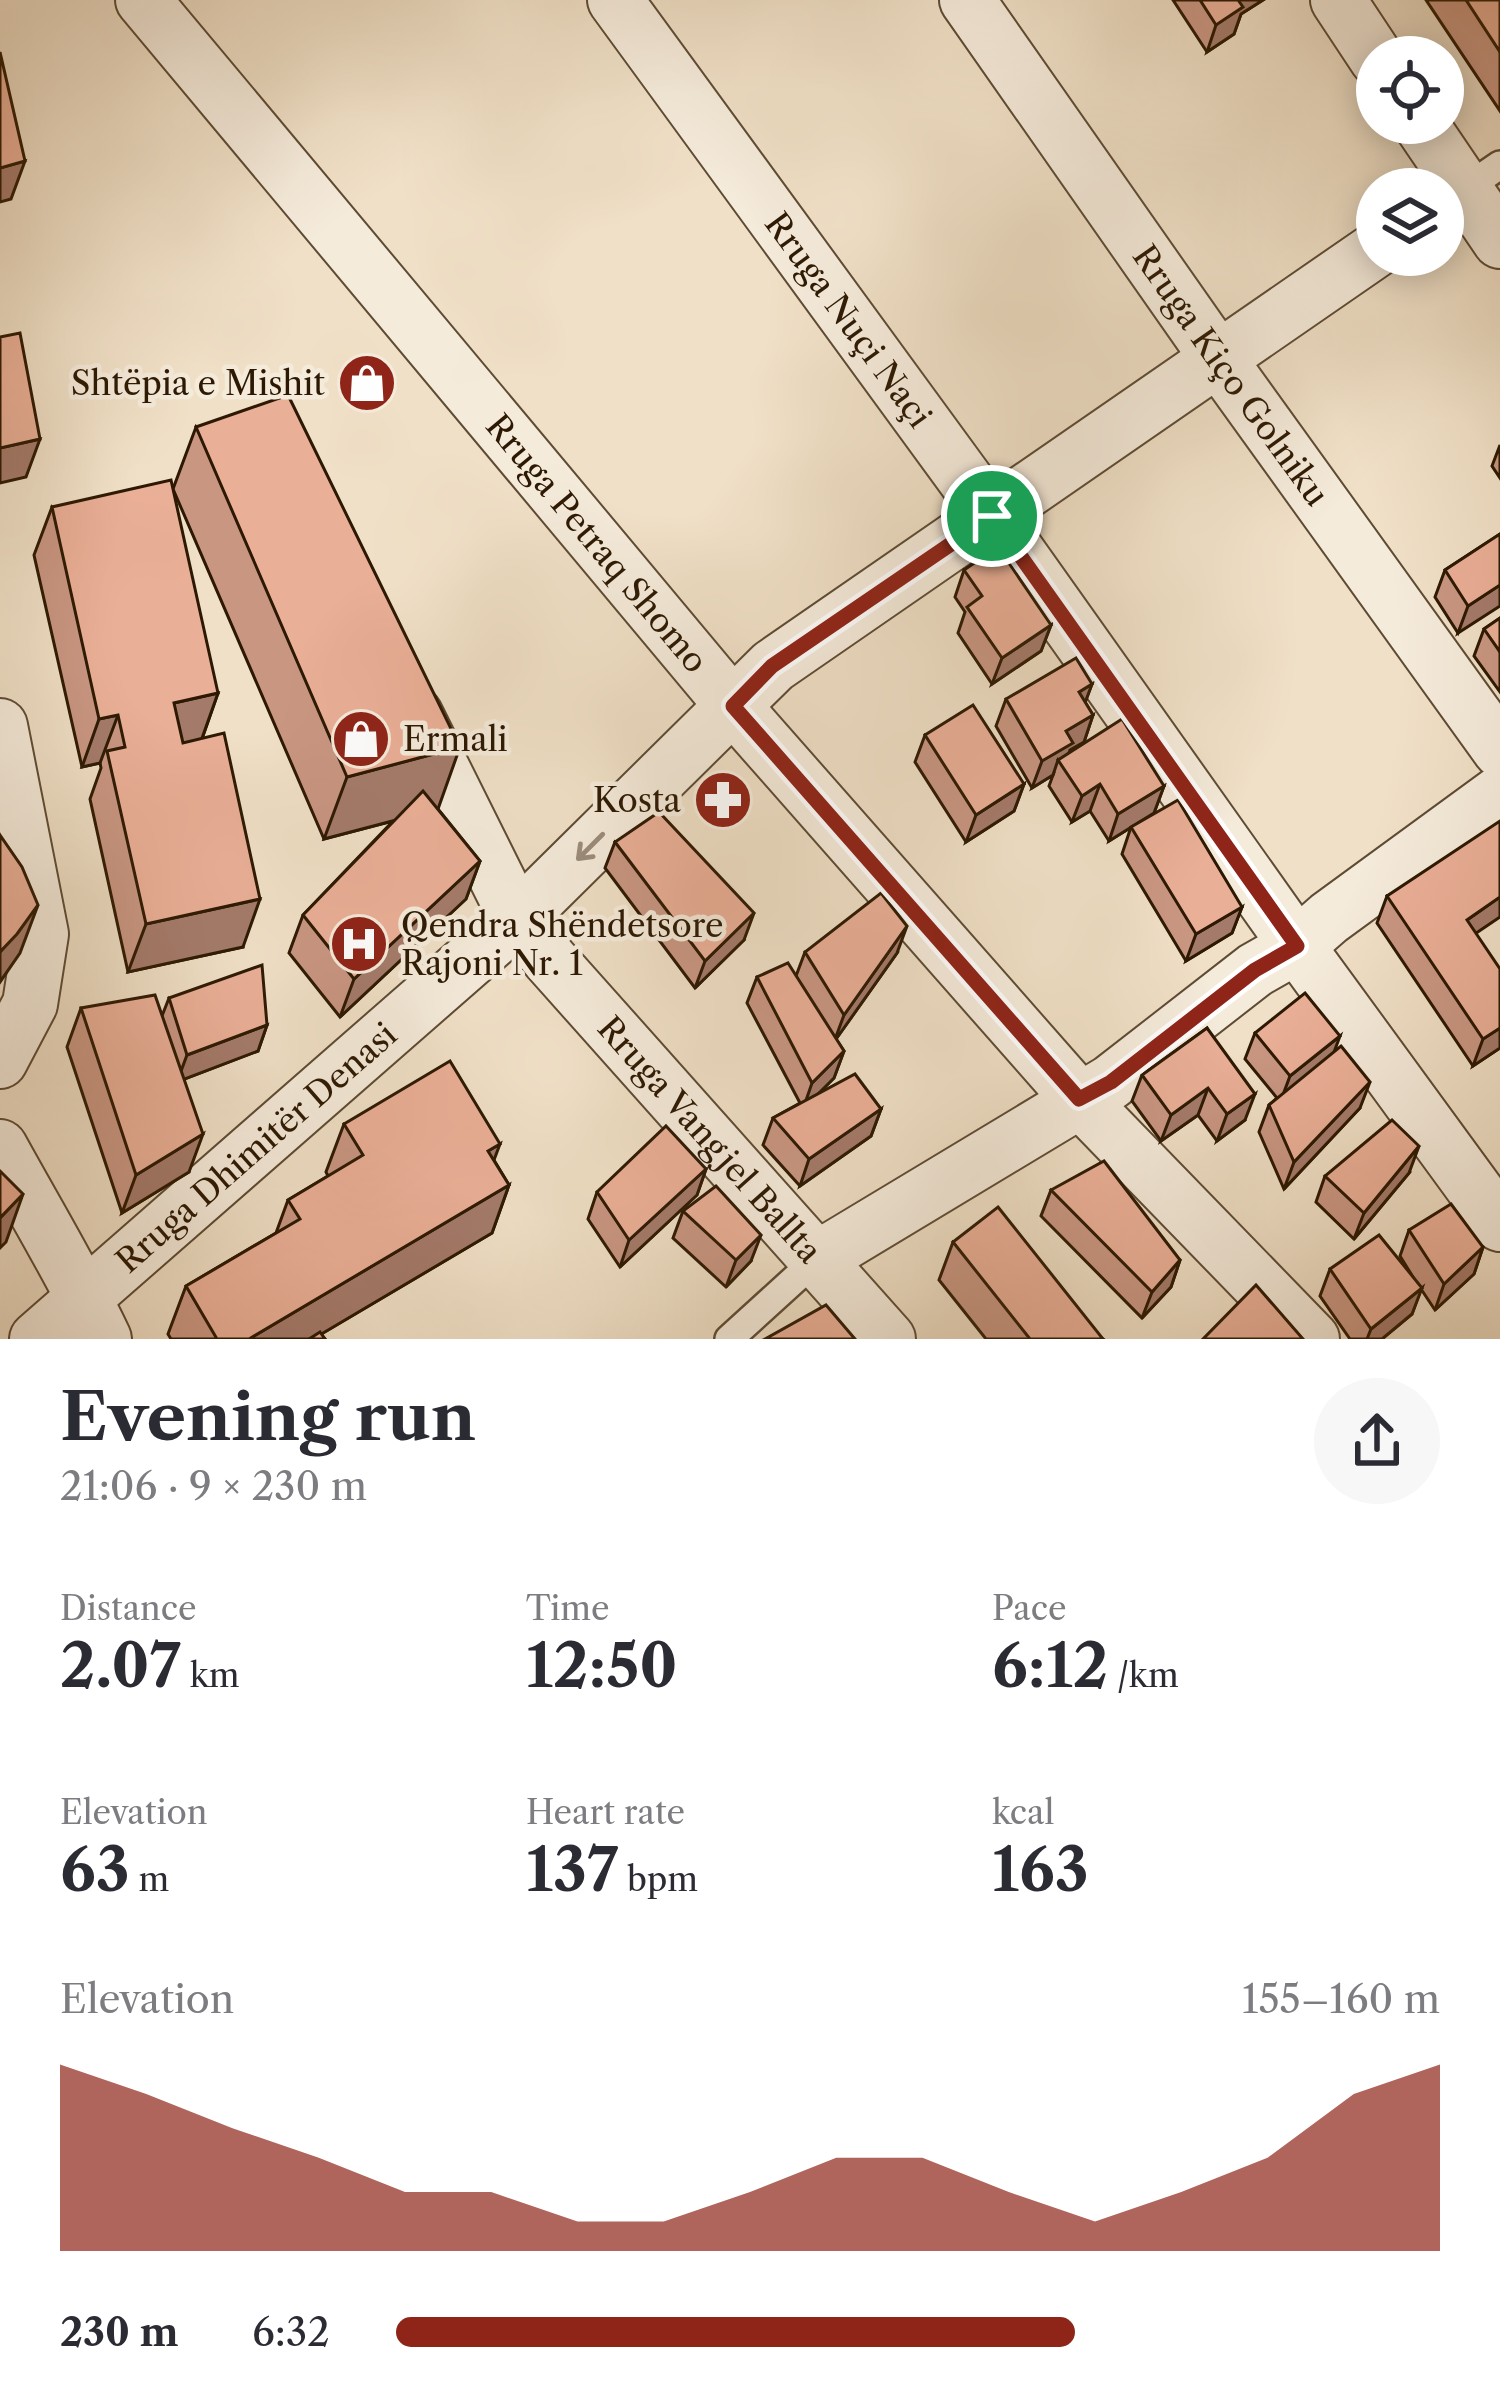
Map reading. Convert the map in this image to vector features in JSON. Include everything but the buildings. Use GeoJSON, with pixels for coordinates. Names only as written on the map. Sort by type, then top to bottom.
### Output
{"type":"FeatureCollection","features":[{"type":"Feature","properties":{"kind":"street","name":"Rruga Petraq Shomo"},"geometry":{"type":"LineString","coordinates":[[143,0],[733,706],[1079,1099],[1312,1339]]}},
{"type":"Feature","properties":{"kind":"street","name":"Rruga Nuçi Naçi"},"geometry":{"type":"LineString","coordinates":[[615,0],[1500,1224]]}},
{"type":"Feature","properties":{"kind":"street","name":"Rruga Kiço Golniku"},"geometry":{"type":"LineString","coordinates":[[967,0],[1216,357],[1500,750]]}},
{"type":"Feature","properties":{"kind":"street"},"geometry":{"type":"LineString","coordinates":[[1338,0],[1362,36]]}},
{"type":"Feature","properties":{"kind":"street"},"geometry":{"type":"LineString","coordinates":[[1436,144],[1469,186],[1500,241]]}},
{"type":"Feature","properties":{"kind":"street","name":"Rruga Dhimitër Denasi"},"geometry":{"type":"LineString","coordinates":[[37,1339],[94,1317],[517,919],[772,666],[1356,263]]}},
{"type":"Feature","properties":{"kind":"street","name":"Rruga Vangjel Ballta"},"geometry":{"type":"LineString","coordinates":[[389,662],[517,919],[888,1339]]}},
{"type":"Feature","properties":{"kind":"street"},"geometry":{"type":"LineString","coordinates":[[0,726],[41,934],[30,1004],[0,1061]]}},
{"type":"Feature","properties":{"kind":"street"},"geometry":{"type":"LineString","coordinates":[[817,1259],[1111,1082],[1255,970],[1297,946],[1500,793]]}},
{"type":"Feature","properties":{"kind":"street"},"geometry":{"type":"LineString","coordinates":[[0,1147],[94,1317]]}},
{"type":"Feature","properties":{"kind":"lane"},"geometry":{"type":"LineString","coordinates":[[729,1339],[817,1259]]}},
{"type":"Feature","properties":{"kind":"place","name":"Shtëpia e Mishit"},"geometry":{"type":"Point","coordinates":[367,383]}},
{"type":"Feature","properties":{"kind":"place","name":"Ermali"},"geometry":{"type":"Point","coordinates":[361,739]}},
{"type":"Feature","properties":{"kind":"place","name":"Kosta"},"geometry":{"type":"Point","coordinates":[723,800]}},
{"type":"Feature","properties":{"kind":"place","name":"Qendra Shëndetsore Rajoni Nr. 1"},"geometry":{"type":"Point","coordinates":[359,944]}},
{"type":"Feature","properties":{"kind":"route"},"geometry":{"type":"LineString","coordinates":[[992,516],[1297,946],[1255,970],[1111,1082],[1079,1099],[733,706],[772,666],[992,516]]}}]}
